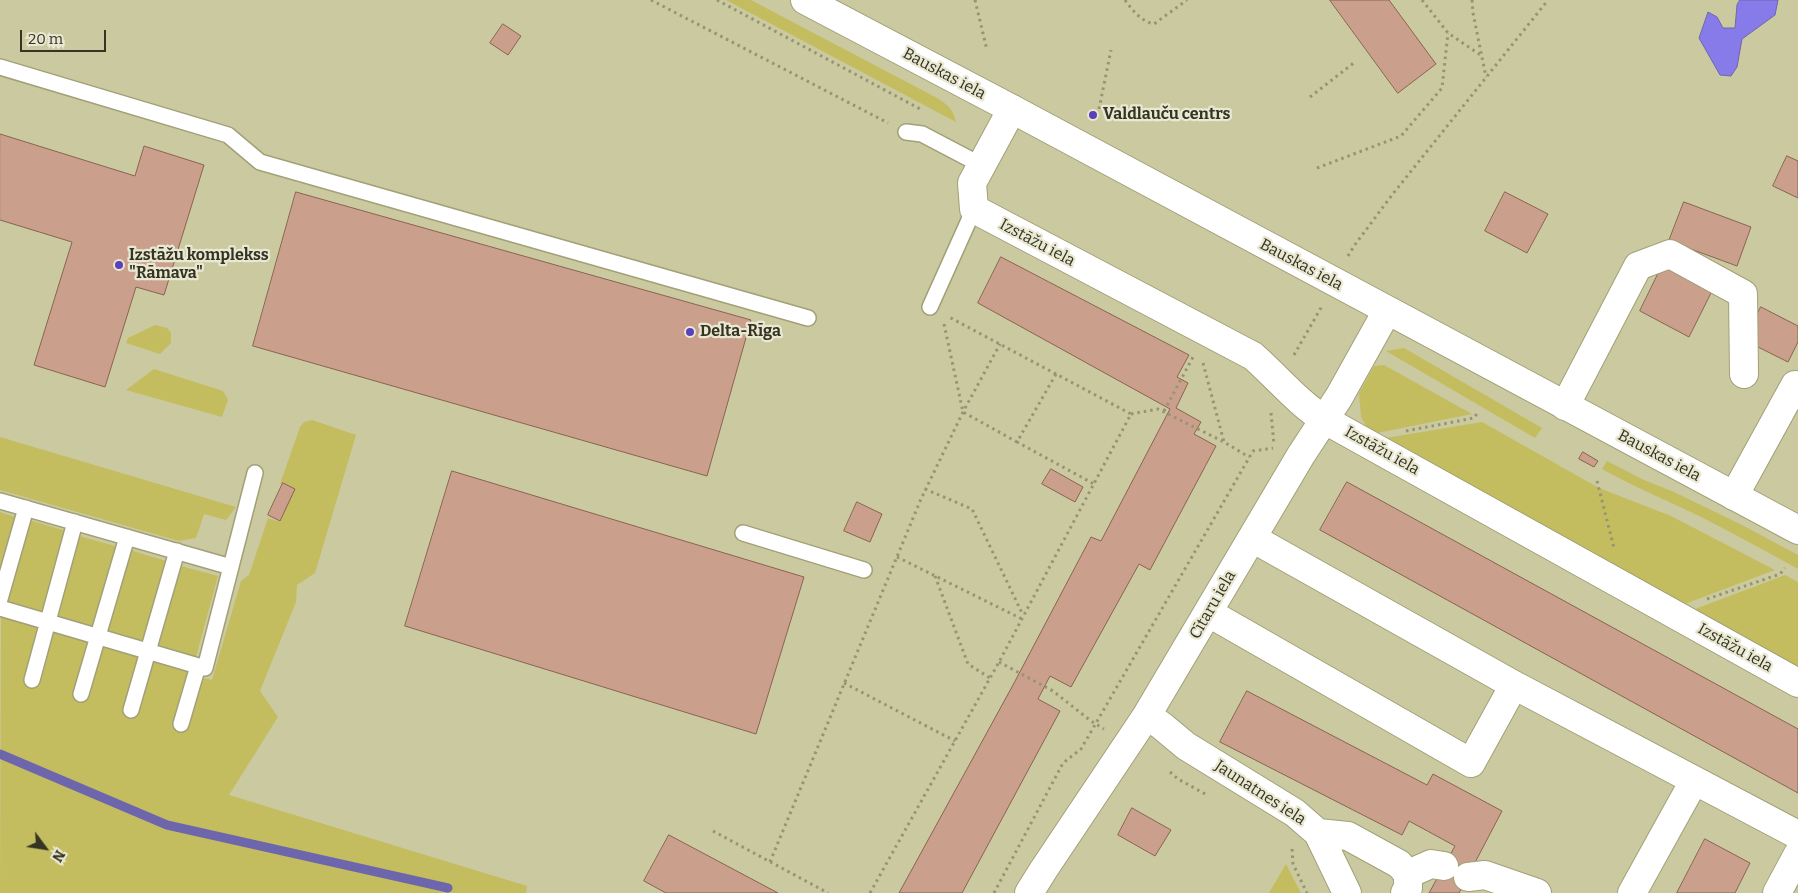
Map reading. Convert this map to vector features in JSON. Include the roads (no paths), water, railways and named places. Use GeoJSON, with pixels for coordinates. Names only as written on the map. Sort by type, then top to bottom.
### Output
{"type":"FeatureCollection","features":[{"type":"Feature","properties":{"kind":"street","name":"Bauskas iela"},"geometry":{"type":"LineString","coordinates":[[804,0],[1012,109],[1798,530]]}},
{"type":"Feature","properties":{"kind":"street"},"geometry":{"type":"LineString","coordinates":[[974,209],[972,183],[1012,109]]}},
{"type":"Feature","properties":{"kind":"street","name":"Izstāžu iela"},"geometry":{"type":"LineString","coordinates":[[974,209],[1204,341],[1253,356],[1279,379],[1306,408],[1325,420],[1798,683]]}},
{"type":"Feature","properties":{"kind":"street"},"geometry":{"type":"LineString","coordinates":[[1565,406],[1638,266],[1670,254],[1743,294],[1744,374]]}},
{"type":"Feature","properties":{"kind":"street","name":"Cītaru iela"},"geometry":{"type":"LineString","coordinates":[[1029,893],[1147,715],[1301,455],[1325,420],[1387,311]]}},
{"type":"Feature","properties":{"kind":"street"},"geometry":{"type":"LineString","coordinates":[[1734,496],[1795,385]]}},
{"type":"Feature","properties":{"kind":"street"},"geometry":{"type":"LineString","coordinates":[[1252,538],[1514,685],[1798,835]]}},
{"type":"Feature","properties":{"kind":"street"},"geometry":{"type":"LineString","coordinates":[[1209,613],[1471,763],[1514,685]]}},
{"type":"Feature","properties":{"kind":"street","name":"Jaunatnes iela"},"geometry":{"type":"LineString","coordinates":[[1147,715],[1186,746],[1295,813],[1318,833],[1346,893]]}},
{"type":"Feature","properties":{"kind":"street"},"geometry":{"type":"LineString","coordinates":[[1632,893],[1694,781]]}},
{"type":"Feature","properties":{"kind":"street"},"geometry":{"type":"LineString","coordinates":[[1318,833],[1348,836],[1398,864],[1407,883],[1431,864],[1456,872],[1485,876],[1537,893]]}},
{"type":"Feature","properties":{"kind":"street"},"geometry":{"type":"LineString","coordinates":[[1777,893],[1798,854]]}},
{"type":"Feature","properties":{"kind":"lane"},"geometry":{"type":"LineString","coordinates":[[0,66],[228,135],[260,162],[808,318]]}},
{"type":"Feature","properties":{"kind":"lane"},"geometry":{"type":"LineString","coordinates":[[906,132],[922,134],[981,165]]}},
{"type":"Feature","properties":{"kind":"lane"},"geometry":{"type":"LineString","coordinates":[[936,310],[974,209]]}},
{"type":"Feature","properties":{"kind":"lane"},"geometry":{"type":"LineString","coordinates":[[0,608],[205,668],[255,473]]}},
{"type":"Feature","properties":{"kind":"lane"},"geometry":{"type":"LineString","coordinates":[[0,501],[231,566]]}},
{"type":"Feature","properties":{"kind":"lane"},"geometry":{"type":"LineString","coordinates":[[0,599],[26,508]]}},
{"type":"Feature","properties":{"kind":"lane"},"geometry":{"type":"LineString","coordinates":[[32,680],[75,522]]}},
{"type":"Feature","properties":{"kind":"lane"},"geometry":{"type":"LineString","coordinates":[[743,533],[864,570]]}},
{"type":"Feature","properties":{"kind":"lane"},"geometry":{"type":"LineString","coordinates":[[81,694],[99,637],[126,536]]}},
{"type":"Feature","properties":{"kind":"lane"},"geometry":{"type":"LineString","coordinates":[[131,710],[176,551]]}},
{"type":"Feature","properties":{"kind":"lane"},"geometry":{"type":"LineString","coordinates":[[181,724],[198,666]]}},
{"type":"Feature","properties":{"kind":"waterway"},"geometry":{"type":"LineString","coordinates":[[0,754],[167,825],[448,888]]}},
{"type":"Feature","properties":{"kind":"place","name":"Valdlauču centrs"},"geometry":{"type":"Point","coordinates":[1093,115]}},
{"type":"Feature","properties":{"kind":"place","name":"Izstāžu komplekss \"Rāmava\""},"geometry":{"type":"Point","coordinates":[119,265]}},
{"type":"Feature","properties":{"kind":"place","name":"Delta-Rīga"},"geometry":{"type":"Point","coordinates":[690,332]}}]}
